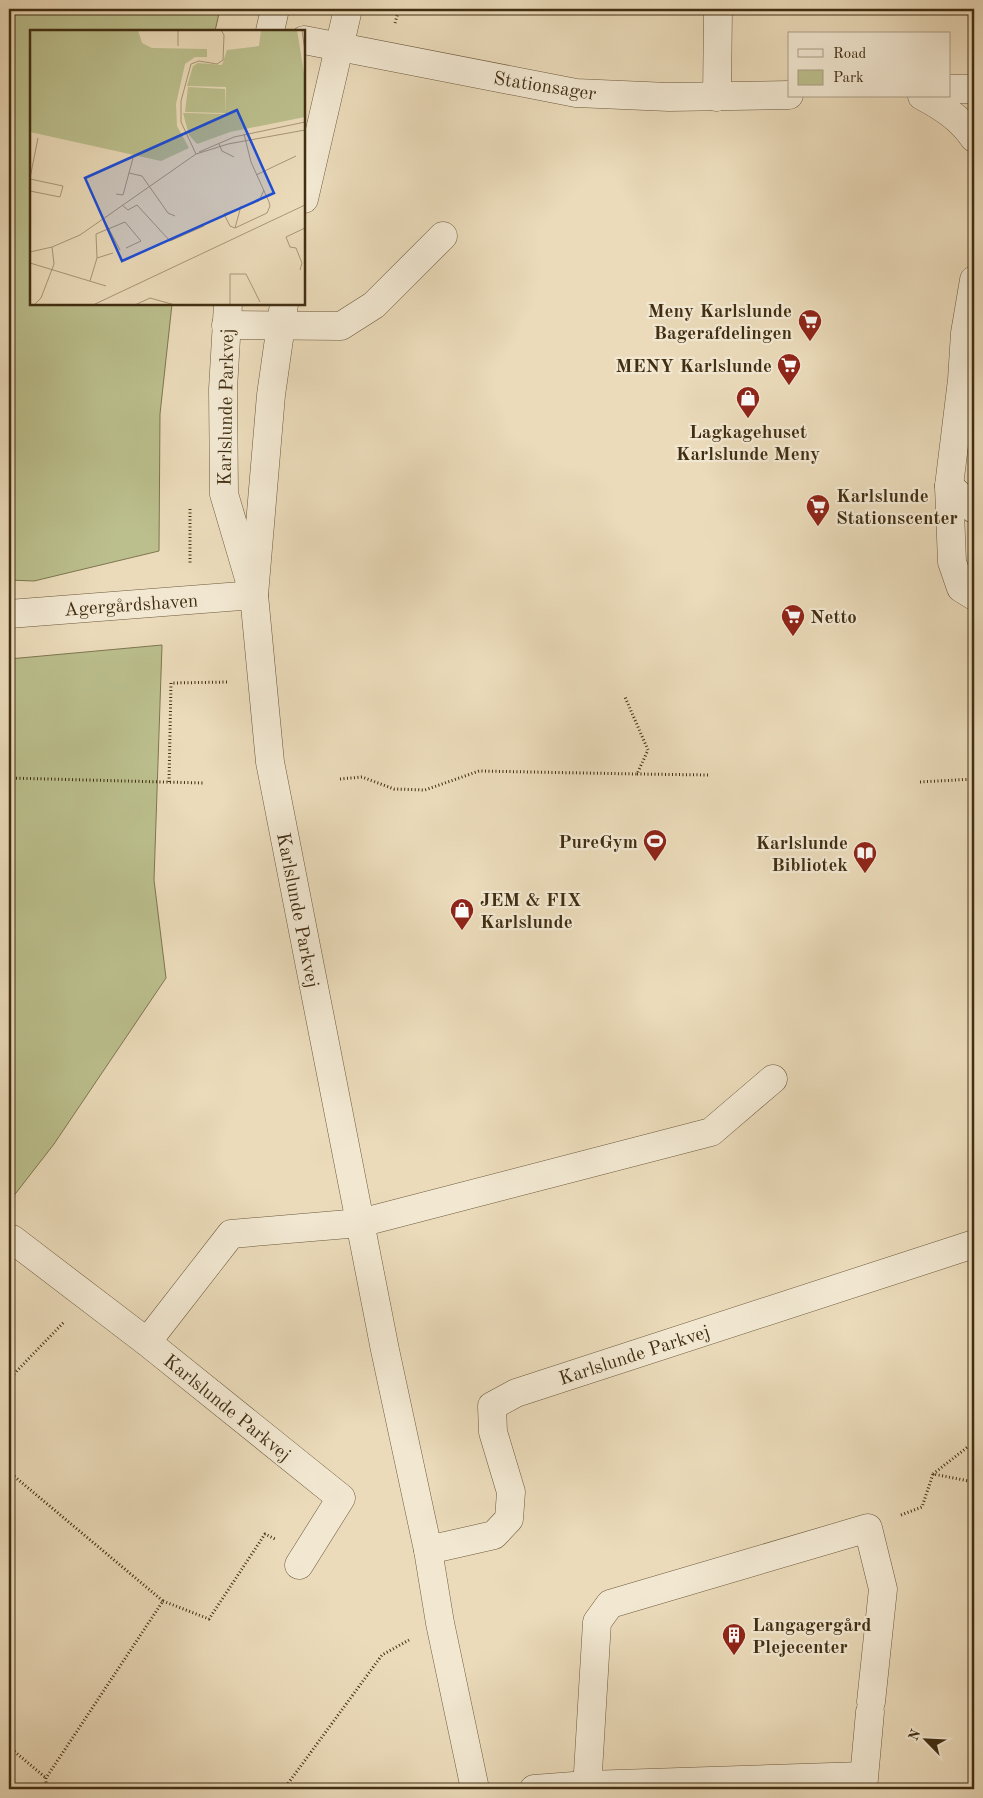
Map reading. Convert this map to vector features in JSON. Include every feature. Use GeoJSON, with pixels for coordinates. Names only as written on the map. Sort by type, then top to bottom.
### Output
{"type":"FeatureCollection","features":[{"type":"Feature","properties":{"kind":"street"},"geometry":{"type":"LineString","coordinates":[[270,30],[275,9]]}},
{"type":"Feature","properties":{"kind":"street"},"geometry":{"type":"LineString","coordinates":[[305,195],[348,9]]}},
{"type":"Feature","properties":{"kind":"street"},"geometry":{"type":"LineString","coordinates":[[717,97],[718,9]]}},
{"type":"Feature","properties":{"kind":"street","name":"Stationsager"},"geometry":{"type":"LineString","coordinates":[[305,40],[576,93],[668,97],[788,95]]}},
{"type":"Feature","properties":{"kind":"street"},"geometry":{"type":"LineString","coordinates":[[950,89],[974,88]]}},
{"type":"Feature","properties":{"kind":"street"},"geometry":{"type":"LineString","coordinates":[[926,98],[941,106],[965,124],[974,138]]}},
{"type":"Feature","properties":{"kind":"street"},"geometry":{"type":"LineString","coordinates":[[227,314],[282,315],[341,326],[374,305],[443,236]]}},
{"type":"Feature","properties":{"kind":"street"},"geometry":{"type":"LineString","coordinates":[[974,280],[969,337],[965,431],[950,486],[952,562],[961,588],[974,596]]}},
{"type":"Feature","properties":{"kind":"street","name":"Karlslunde Parkvej"},"geometry":{"type":"LineString","coordinates":[[227,314],[223,389],[224,494],[254,595]]}},
{"type":"Feature","properties":{"kind":"street","name":"Karlslunde Parkvej"},"geometry":{"type":"LineString","coordinates":[[282,315],[270,395],[254,595],[270,762],[385,1350],[428,1550],[440,1623],[475,1789]]}},
{"type":"Feature","properties":{"kind":"street"},"geometry":{"type":"LineString","coordinates":[[950,486],[974,509]]}},
{"type":"Feature","properties":{"kind":"street","name":"Agergårdshaven"},"geometry":{"type":"LineString","coordinates":[[9,614],[254,595]]}},
{"type":"Feature","properties":{"kind":"street"},"geometry":{"type":"LineString","coordinates":[[360,1223],[711,1132],[773,1079]]}},
{"type":"Feature","properties":{"kind":"street","name":"Karlslunde Parkvej"},"geometry":{"type":"LineString","coordinates":[[147,1342],[232,1234],[360,1223]]}},
{"type":"Feature","properties":{"kind":"street","name":"Karlslunde Parkvej"},"geometry":{"type":"LineString","coordinates":[[12,1239],[147,1342],[341,1498],[301,1561]]}},
{"type":"Feature","properties":{"kind":"street","name":"Karlslunde Parkvej"},"geometry":{"type":"LineString","coordinates":[[428,1550],[494,1535],[509,1519],[511,1492],[493,1432],[492,1406],[516,1393],[974,1244]]}},
{"type":"Feature","properties":{"kind":"street"},"geometry":{"type":"LineString","coordinates":[[534,1789],[863,1783],[883,1589],[868,1528],[610,1604],[597,1622],[587,1787]]}},
{"type":"Feature","properties":{"kind":"path"},"geometry":{"type":"LineString","coordinates":[[169,782],[171,683],[262,680]]}},
{"type":"Feature","properties":{"kind":"path"},"geometry":{"type":"LineString","coordinates":[[625,697],[648,750],[637,774]]}},
{"type":"Feature","properties":{"kind":"path"},"geometry":{"type":"LineString","coordinates":[[340,779],[362,777],[394,789],[425,790],[479,771],[709,775]]}},
{"type":"Feature","properties":{"kind":"path"},"geometry":{"type":"LineString","coordinates":[[9,778],[203,783]]}},
{"type":"Feature","properties":{"kind":"path"},"geometry":{"type":"LineString","coordinates":[[920,782],[974,779]]}},
{"type":"Feature","properties":{"kind":"path"},"geometry":{"type":"LineString","coordinates":[[9,1379],[88,1297]]}},
{"type":"Feature","properties":{"kind":"path"},"geometry":{"type":"LineString","coordinates":[[868,1528],[922,1507],[933,1474],[974,1442]]}},
{"type":"Feature","properties":{"kind":"path"},"geometry":{"type":"LineString","coordinates":[[9,1472],[163,1601],[209,1619],[265,1534],[301,1561]]}},
{"type":"Feature","properties":{"kind":"path"},"geometry":{"type":"LineString","coordinates":[[933,1474],[974,1482]]}},
{"type":"Feature","properties":{"kind":"path"},"geometry":{"type":"LineString","coordinates":[[46,1789],[46,1778],[163,1601]]}},
{"type":"Feature","properties":{"kind":"path"},"geometry":{"type":"LineString","coordinates":[[284,1789],[382,1656],[440,1623]]}},
{"type":"Feature","properties":{"kind":"path"},"geometry":{"type":"LineString","coordinates":[[9,1747],[46,1778]]}},
{"type":"Feature","properties":{"kind":"green space"},"geometry":{"type":"Polygon","coordinates":[[[9,9],[220,9],[215,30],[30,30],[30,305],[172,305],[160,414],[159,551],[34,581],[9,580],[9,9]]]}},
{"type":"Feature","properties":{"kind":"green space"},"geometry":{"type":"Polygon","coordinates":[[[162,645],[154,880],[166,978],[54,1144],[9,1202],[9,659],[162,645]]]}},
{"type":"Feature","properties":{"kind":"place","name":"Meny Karlslunde Bagerafdelingen"},"geometry":{"type":"Point","coordinates":[810,342]}},
{"type":"Feature","properties":{"kind":"place","name":"MENY Karlslunde"},"geometry":{"type":"Point","coordinates":[789,386]}},
{"type":"Feature","properties":{"kind":"place","name":"Lagkagehuset Karlslunde Meny"},"geometry":{"type":"Point","coordinates":[748,419]}},
{"type":"Feature","properties":{"kind":"place","name":"Karlslunde Stationscenter"},"geometry":{"type":"Point","coordinates":[818,527]}},
{"type":"Feature","properties":{"kind":"place","name":"Netto"},"geometry":{"type":"Point","coordinates":[793,637]}},
{"type":"Feature","properties":{"kind":"place","name":"PureGym"},"geometry":{"type":"Point","coordinates":[655,862]}},
{"type":"Feature","properties":{"kind":"place","name":"Karlslunde Bibliotek"},"geometry":{"type":"Point","coordinates":[865,874]}},
{"type":"Feature","properties":{"kind":"place","name":"JEM & FIX Karlslunde"},"geometry":{"type":"Point","coordinates":[462,931]}},
{"type":"Feature","properties":{"kind":"place","name":"Langagergård Plejecenter"},"geometry":{"type":"Point","coordinates":[734,1656]}}]}
